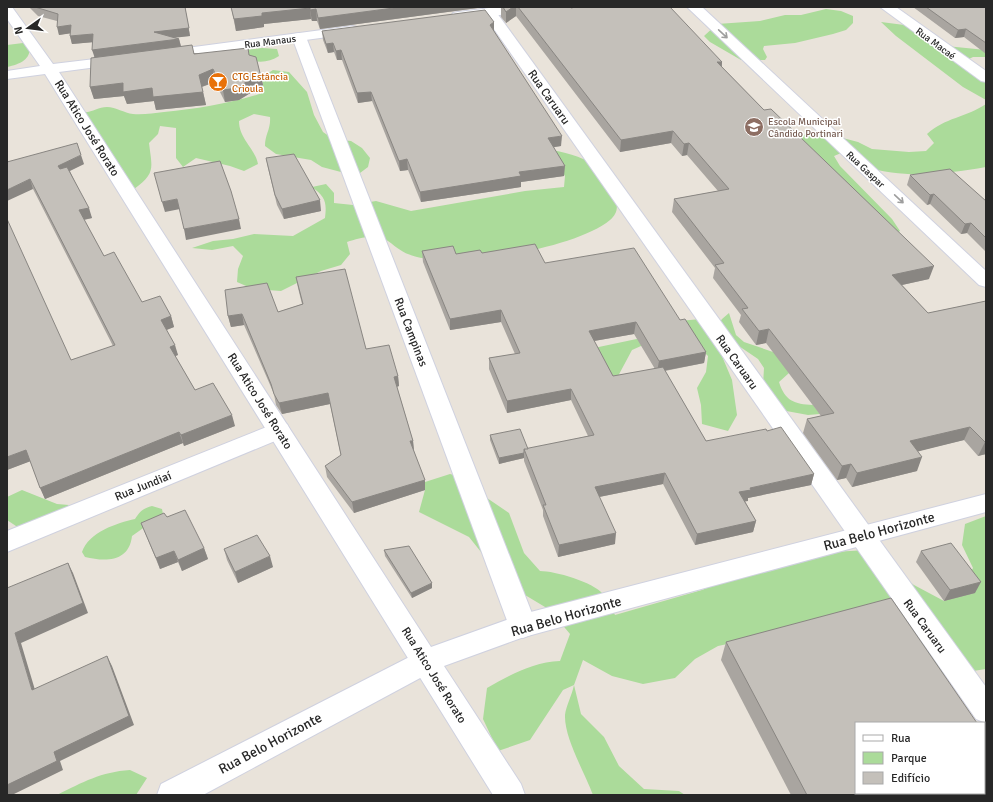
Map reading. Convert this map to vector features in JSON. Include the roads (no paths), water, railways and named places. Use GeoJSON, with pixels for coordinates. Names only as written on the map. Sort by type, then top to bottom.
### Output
{"type":"FeatureCollection","features":[{"type":"Feature","properties":{"kind":"street"},"geometry":{"type":"LineString","coordinates":[[442,19],[532,7]]}},
{"type":"Feature","properties":{"kind":"street","name":"Rua Gaspar"},"geometry":{"type":"LineString","coordinates":[[694,7],[986,281]]}},
{"type":"Feature","properties":{"kind":"street","name":"Rua Macaé"},"geometry":{"type":"LineString","coordinates":[[887,7],[986,78]]}},
{"type":"Feature","properties":{"kind":"street","name":"Rua Atico José Rorato"},"geometry":{"type":"LineString","coordinates":[[7,9],[50,70],[510,795]]}},
{"type":"Feature","properties":{"kind":"street","name":"Rua Caruaru"},"geometry":{"type":"LineString","coordinates":[[489,12],[860,536],[986,710]]}},
{"type":"Feature","properties":{"kind":"street","name":"Rua Manaus"},"geometry":{"type":"LineString","coordinates":[[151,56],[363,29]]}},
{"type":"Feature","properties":{"kind":"street","name":"Rua Campinas"},"geometry":{"type":"LineString","coordinates":[[300,37],[523,626]]}},
{"type":"Feature","properties":{"kind":"street"},"geometry":{"type":"LineString","coordinates":[[7,75],[136,58]]}},
{"type":"Feature","properties":{"kind":"street","name":"Rua Jundiaí"},"geometry":{"type":"LineString","coordinates":[[7,542],[279,430]]}},
{"type":"Feature","properties":{"kind":"street","name":"Rua Belo Horizonte"},"geometry":{"type":"LineString","coordinates":[[172,795],[425,661],[523,626],[986,503]]}},
{"type":"Feature","properties":{"kind":"place","name":"CTG Estância Crioula"},"geometry":{"type":"Point","coordinates":[218,82]}},
{"type":"Feature","properties":{"kind":"place","name":"Escola Municipal Cândido Portinari"},"geometry":{"type":"Point","coordinates":[754,127]}}]}
